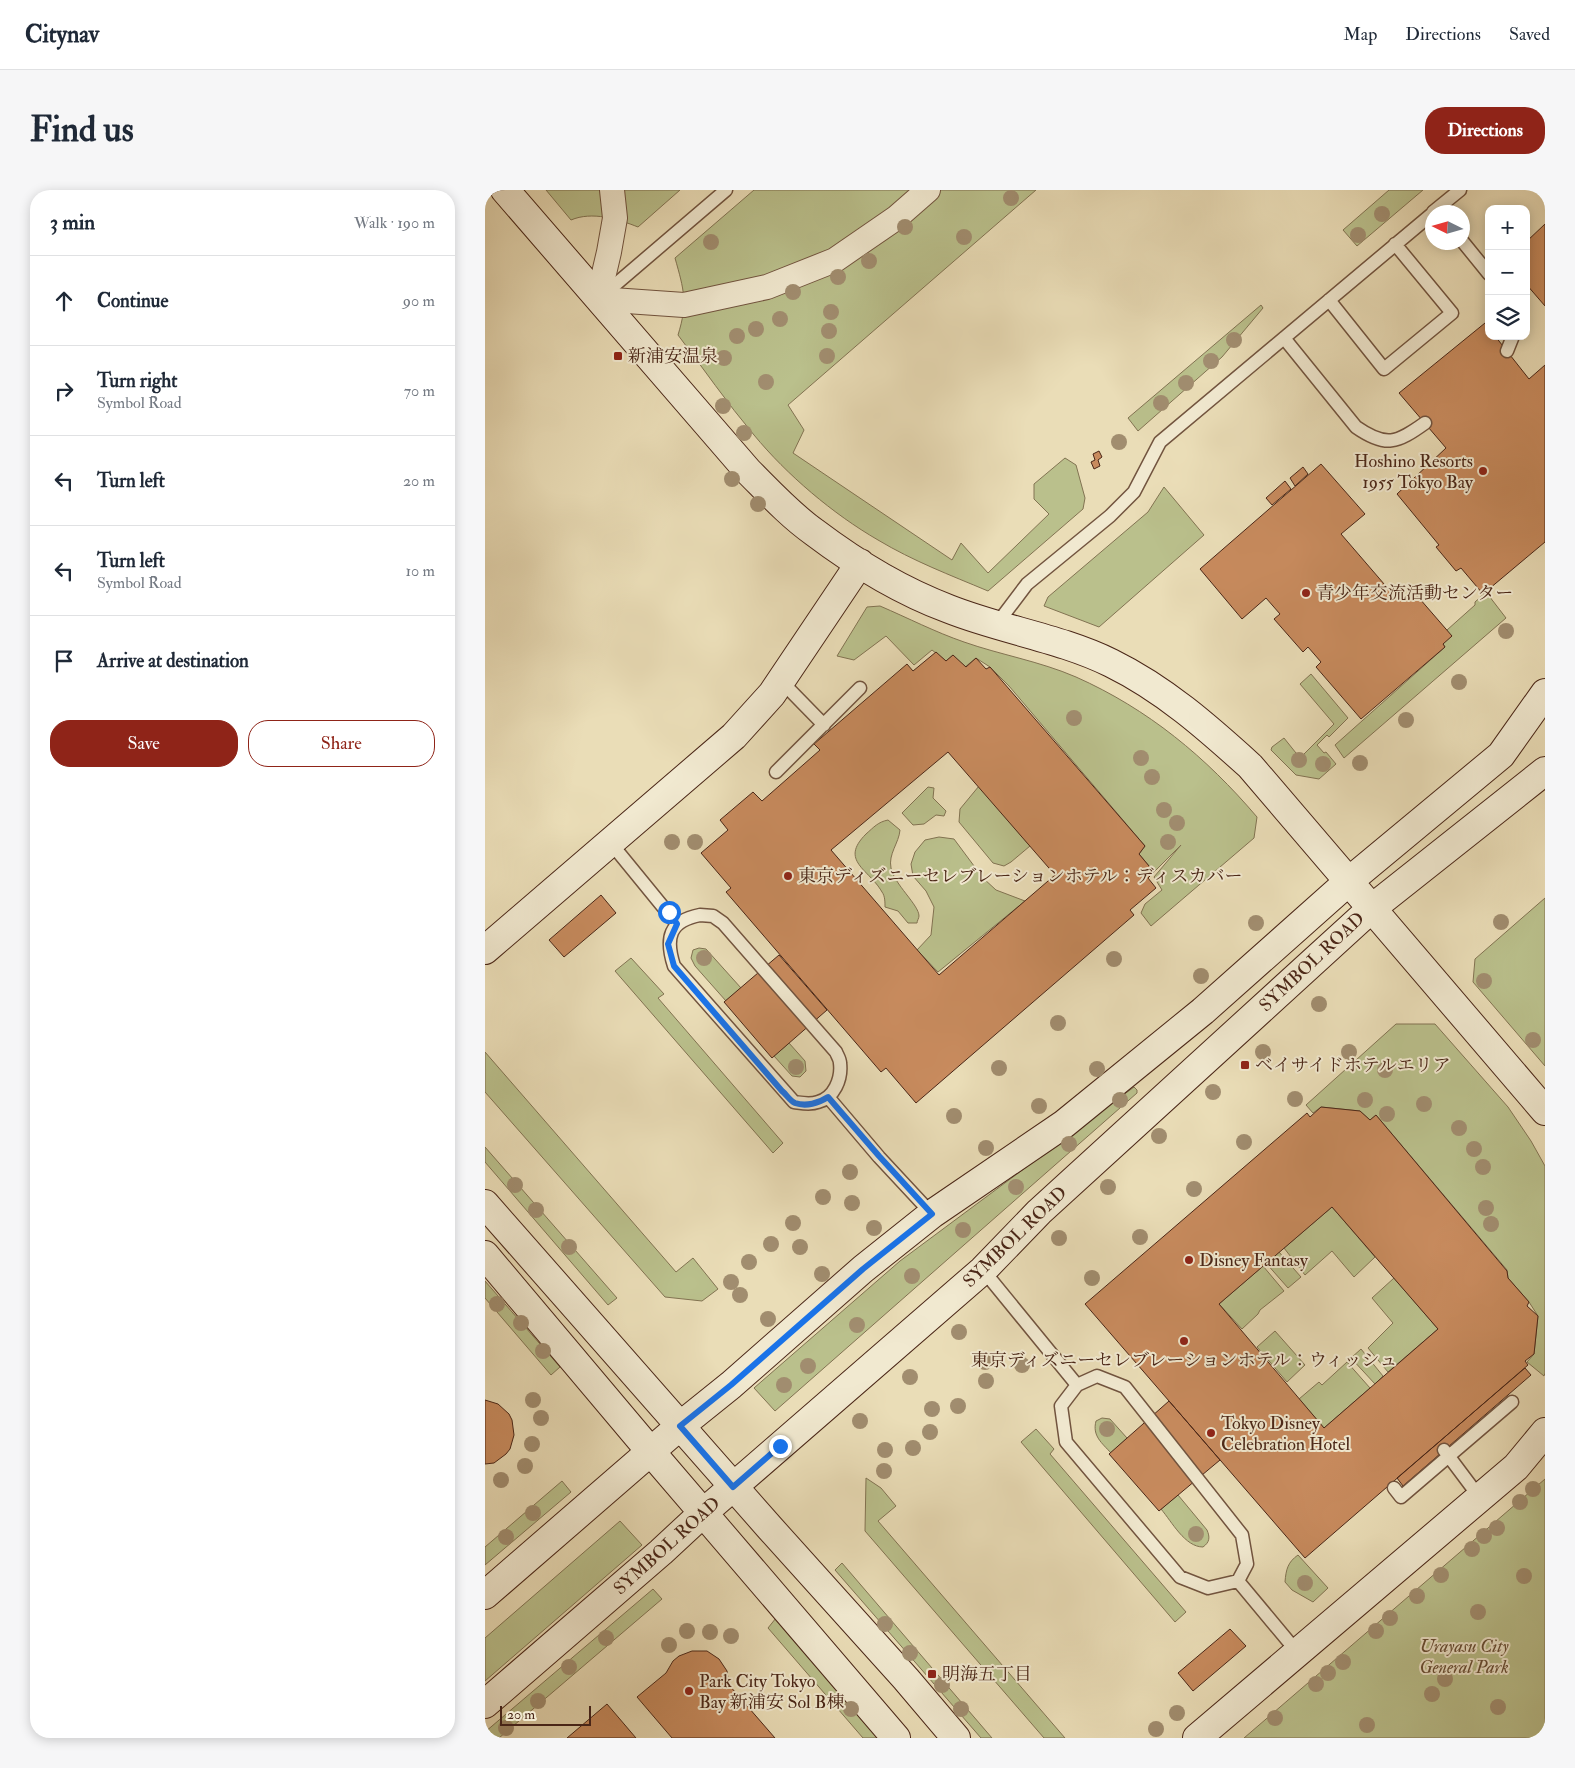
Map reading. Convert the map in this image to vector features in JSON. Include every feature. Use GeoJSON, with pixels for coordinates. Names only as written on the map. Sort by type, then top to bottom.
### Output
{"type":"FeatureCollection","features":[{"type":"Feature","properties":{"kind":"street"},"geometry":{"type":"LineString","coordinates":[[505,190],[705,423],[760,483],[813,532],[860,563],[907,590],[940,605],[996,626],[1066,644],[1110,663],[1147,683],[1183,707],[1215,734],[1250,766],[1545,1111]]}},
{"type":"Feature","properties":{"kind":"street"},"geometry":{"type":"LineString","coordinates":[[598,299],[615,218],[612,190]]}},
{"type":"Feature","properties":{"kind":"street"},"geometry":{"type":"LineString","coordinates":[[598,299],[684,305],[767,287],[835,260],[896,218],[928,190]]}},
{"type":"Feature","properties":{"kind":"street"},"geometry":{"type":"LineString","coordinates":[[485,950],[734,736],[773,694],[860,563]]}},
{"type":"Feature","properties":{"kind":"street","name":"SYMBOL ROAD"},"geometry":{"type":"LineString","coordinates":[[485,1595],[680,1426],[731,1385],[863,1269],[932,1214],[1064,1124],[1203,1011],[1348,882],[1501,755],[1545,693]]}},
{"type":"Feature","properties":{"kind":"street","name":"SYMBOL ROAD"},"geometry":{"type":"LineString","coordinates":[[485,1704],[983,1270],[1039,1212],[1371,908],[1545,771]]}},
{"type":"Feature","properties":{"kind":"street"},"geometry":{"type":"LineString","coordinates":[[485,1204],[733,1487],[906,1679],[956,1738]]}},
{"type":"Feature","properties":{"kind":"street"},"geometry":{"type":"LineString","coordinates":[[485,1255],[896,1738]]}},
{"type":"Feature","properties":{"kind":"street"},"geometry":{"type":"LineString","coordinates":[[1197,1738],[1516,1467],[1545,1432]]}},
{"type":"Feature","properties":{"kind":"lane"},"geometry":{"type":"LineString","coordinates":[[598,299],[726,190]]}},
{"type":"Feature","properties":{"kind":"lane"},"geometry":{"type":"LineString","coordinates":[[1443,205],[1459,190]]}},
{"type":"Feature","properties":{"kind":"lane"},"geometry":{"type":"LineString","coordinates":[[996,626],[1027,584],[1110,516],[1134,492],[1160,442],[1425,220]]}},
{"type":"Feature","properties":{"kind":"lane"},"geometry":{"type":"LineString","coordinates":[[1329,300],[1384,369],[1453,313],[1395,244]]}},
{"type":"Feature","properties":{"kind":"lane"},"geometry":{"type":"LineString","coordinates":[[1470,250],[1485,269]]}},
{"type":"Feature","properties":{"kind":"lane"},"geometry":{"type":"LineString","coordinates":[[1283,338],[1356,427],[1368,435],[1378,440],[1398,440],[1425,423]]}},
{"type":"Feature","properties":{"kind":"lane"},"geometry":{"type":"LineString","coordinates":[[1507,351],[1511,340]]}},
{"type":"Feature","properties":{"kind":"lane"},"geometry":{"type":"LineString","coordinates":[[781,681],[824,724]]}},
{"type":"Feature","properties":{"kind":"lane"},"geometry":{"type":"LineString","coordinates":[[776,772],[860,688]]}},
{"type":"Feature","properties":{"kind":"lane"},"geometry":{"type":"LineString","coordinates":[[610,842],[677,924]]}},
{"type":"Feature","properties":{"kind":"lane"},"geometry":{"type":"LineString","coordinates":[[700,915],[713,916],[723,923],[829,1044],[840,1063],[835,1090],[828,1097],[820,1102],[808,1104],[794,1102],[782,1091],[674,966],[668,944],[677,924],[690,917],[700,915]]}},
{"type":"Feature","properties":{"kind":"lane"},"geometry":{"type":"LineString","coordinates":[[828,1097],[932,1214]]}},
{"type":"Feature","properties":{"kind":"lane"},"geometry":{"type":"LineString","coordinates":[[983,1270],[1077,1384]]}},
{"type":"Feature","properties":{"kind":"lane"},"geometry":{"type":"LineString","coordinates":[[1097,1376],[1125,1387],[1242,1535],[1247,1564],[1238,1581],[1208,1588],[1180,1577],[1066,1442],[1061,1406],[1077,1384],[1097,1376]]}},
{"type":"Feature","properties":{"kind":"lane"},"geometry":{"type":"LineString","coordinates":[[1394,1488],[1401,1496],[1446,1453],[1512,1402]]}},
{"type":"Feature","properties":{"kind":"lane"},"geometry":{"type":"LineString","coordinates":[[1446,1453],[1480,1498]]}},
{"type":"Feature","properties":{"kind":"lane"},"geometry":{"type":"LineString","coordinates":[[1238,1581],[1298,1653]]}},
{"type":"Feature","properties":{"kind":"green space"},"geometry":{"type":"Polygon","coordinates":[[[546,190],[680,190],[638,227],[622,221],[596,216],[579,217],[571,220],[546,190]]]}},
{"type":"Feature","properties":{"kind":"green space"},"geometry":{"type":"Polygon","coordinates":[[[754,190],[1036,190],[788,405],[804,430],[793,453],[952,560],[961,543],[988,573],[1049,514],[1034,499],[1034,484],[1065,458],[1076,465],[1085,498],[1083,509],[988,591],[891,548],[861,530],[811,493],[781,465],[754,435],[678,335],[683,314],[684,296],[675,258],[754,190]]]}},
{"type":"Feature","properties":{"kind":"green space"},"geometry":{"type":"Polygon","coordinates":[[[1389,190],[1423,190],[1357,246],[1343,230],[1389,190]]]}},
{"type":"Feature","properties":{"kind":"green space"},"geometry":{"type":"Polygon","coordinates":[[[1261,305],[1263,308],[1222,357],[1138,431],[1128,418],[1261,305]]]}},
{"type":"Feature","properties":{"kind":"green space"},"geometry":{"type":"Polygon","coordinates":[[[1164,487],[1204,535],[1099,627],[1044,606],[1048,597],[1148,512],[1164,487]]]}},
{"type":"Feature","properties":{"kind":"green space"},"geometry":{"type":"Polygon","coordinates":[[[1486,592],[1506,618],[1344,758],[1335,745],[1445,647],[1443,644],[1447,630],[1475,605],[1475,602],[1486,592]]]}},
{"type":"Feature","properties":{"kind":"green space"},"geometry":{"type":"Polygon","coordinates":[[[880,606],[964,642],[1062,671],[1127,704],[1174,736],[1238,795],[1257,817],[1254,838],[1151,926],[1141,913],[1145,904],[1162,890],[1154,877],[1181,845],[1154,872],[1139,854],[1145,846],[1009,686],[990,667],[976,658],[965,667],[953,655],[946,661],[932,650],[914,665],[886,636],[854,660],[837,656],[867,607],[880,606]]]}},
{"type":"Feature","properties":{"kind":"green space"},"geometry":{"type":"Polygon","coordinates":[[[1311,674],[1348,718],[1329,737],[1327,735],[1317,745],[1336,764],[1319,779],[1296,775],[1271,750],[1272,747],[1284,738],[1300,758],[1334,724],[1300,684],[1311,674]]]}},
{"type":"Feature","properties":{"kind":"green space"},"geometry":{"type":"Polygon","coordinates":[[[979,786],[1030,846],[1004,866],[993,863],[959,822],[960,809],[979,786]]]}},
{"type":"Feature","properties":{"kind":"green space"},"geometry":{"type":"Polygon","coordinates":[[[928,787],[934,788],[933,798],[946,811],[944,816],[936,815],[924,824],[913,825],[902,813],[928,787]]]}},
{"type":"Feature","properties":{"kind":"green space"},"geometry":{"type":"Polygon","coordinates":[[[888,820],[900,830],[892,853],[891,868],[897,881],[918,911],[917,923],[908,923],[898,911],[885,907],[883,894],[856,858],[855,851],[858,843],[879,823],[888,820]]]}},
{"type":"Feature","properties":{"kind":"green space"},"geometry":{"type":"Polygon","coordinates":[[[939,837],[954,839],[983,878],[996,890],[1025,901],[938,972],[917,950],[931,935],[934,907],[926,891],[913,876],[911,864],[915,852],[925,840],[939,837]]]}},
{"type":"Feature","properties":{"kind":"green space"},"geometry":{"type":"Polygon","coordinates":[[[1545,898],[1545,1066],[1473,982],[1475,959],[1545,898]]]}},
{"type":"Feature","properties":{"kind":"green space"},"geometry":{"type":"Polygon","coordinates":[[[699,948],[706,949],[741,988],[726,1001],[695,966],[691,958],[693,950],[699,948]]]}},
{"type":"Feature","properties":{"kind":"green space"},"geometry":{"type":"Polygon","coordinates":[[[631,958],[664,994],[658,998],[783,1143],[773,1153],[615,971],[631,958]]]}},
{"type":"Feature","properties":{"kind":"green space"},"geometry":{"type":"Polygon","coordinates":[[[1396,1024],[1435,1024],[1508,1107],[1545,1166],[1544,1376],[1527,1362],[1534,1354],[1538,1316],[1529,1302],[1508,1278],[1507,1270],[1376,1115],[1370,1120],[1360,1111],[1321,1107],[1313,1113],[1306,1105],[1396,1024]]]}},
{"type":"Feature","properties":{"kind":"green space"},"geometry":{"type":"Polygon","coordinates":[[[789,1043],[805,1061],[806,1071],[800,1077],[792,1076],[774,1056],[789,1043]]]}},
{"type":"Feature","properties":{"kind":"green space"},"geometry":{"type":"Polygon","coordinates":[[[485,1052],[676,1272],[693,1258],[718,1289],[702,1301],[665,1297],[485,1092],[485,1052]]]}},
{"type":"Feature","properties":{"kind":"green space"},"geometry":{"type":"Polygon","coordinates":[[[1134,1087],[1137,1093],[775,1411],[754,1388],[900,1261],[1134,1087]]]}},
{"type":"Feature","properties":{"kind":"green space"},"geometry":{"type":"Polygon","coordinates":[[[485,1147],[617,1298],[608,1305],[485,1162],[485,1147]]]}},
{"type":"Feature","properties":{"kind":"green space"},"geometry":{"type":"Polygon","coordinates":[[[1332,1207],[1375,1257],[1354,1277],[1332,1251],[1305,1275],[1284,1248],[1332,1207]]]}},
{"type":"Feature","properties":{"kind":"green space"},"geometry":{"type":"Polygon","coordinates":[[[1279,1252],[1301,1277],[1288,1288],[1266,1263],[1279,1252]]]}},
{"type":"Feature","properties":{"kind":"green space"},"geometry":{"type":"Polygon","coordinates":[[[1263,1266],[1284,1291],[1260,1310],[1242,1329],[1219,1304],[1263,1266]]]}},
{"type":"Feature","properties":{"kind":"green space"},"geometry":{"type":"Polygon","coordinates":[[[1394,1278],[1438,1329],[1388,1372],[1368,1348],[1393,1323],[1372,1298],[1394,1278]]]}},
{"type":"Feature","properties":{"kind":"green space"},"geometry":{"type":"Polygon","coordinates":[[[485,1281],[560,1367],[551,1375],[485,1298],[485,1281]]]}},
{"type":"Feature","properties":{"kind":"green space"},"geometry":{"type":"Polygon","coordinates":[[[1275,1331],[1305,1365],[1287,1382],[1257,1347],[1275,1331]]]}},
{"type":"Feature","properties":{"kind":"green space"},"geometry":{"type":"Polygon","coordinates":[[[1361,1349],[1383,1376],[1375,1384],[1351,1358],[1361,1349]]]}},
{"type":"Feature","properties":{"kind":"green space"},"geometry":{"type":"Polygon","coordinates":[[[1347,1362],[1370,1388],[1324,1428],[1299,1399],[1319,1382],[1322,1385],[1347,1362]]]}},
{"type":"Feature","properties":{"kind":"green space"},"geometry":{"type":"Polygon","coordinates":[[[1102,1418],[1110,1419],[1127,1438],[1111,1453],[1101,1442],[1095,1431],[1096,1421],[1102,1418]]]}},
{"type":"Feature","properties":{"kind":"green space"},"geometry":{"type":"Polygon","coordinates":[[[1036,1429],[1054,1449],[1050,1454],[1186,1612],[1175,1622],[1021,1442],[1036,1429]]]}},
{"type":"Feature","properties":{"kind":"green space"},"geometry":{"type":"Polygon","coordinates":[[[866,1478],[881,1488],[896,1506],[878,1521],[1065,1738],[1044,1738],[865,1531],[866,1478]]]}},
{"type":"Feature","properties":{"kind":"green space","name":"Urayasu City General Park"},"geometry":{"type":"Polygon","coordinates":[[[1545,1479],[1545,1738],[1244,1738],[1545,1479]]]}},
{"type":"Feature","properties":{"kind":"green space"},"geometry":{"type":"Polygon","coordinates":[[[562,1481],[571,1492],[485,1565],[485,1547],[562,1481]]]}},
{"type":"Feature","properties":{"kind":"green space"},"geometry":{"type":"Polygon","coordinates":[[[1178,1495],[1207,1530],[1209,1539],[1203,1547],[1190,1543],[1174,1527],[1161,1509],[1178,1495]]]}},
{"type":"Feature","properties":{"kind":"green space"},"geometry":{"type":"Polygon","coordinates":[[[620,1521],[642,1545],[485,1681],[485,1638],[620,1521]]]}},
{"type":"Feature","properties":{"kind":"green space"},"geometry":{"type":"Polygon","coordinates":[[[1298,1555],[1328,1588],[1313,1602],[1292,1590],[1285,1582],[1288,1566],[1298,1555]]]}},
{"type":"Feature","properties":{"kind":"green space"},"geometry":{"type":"Polygon","coordinates":[[[842,1563],[992,1738],[981,1738],[835,1570],[842,1563]]]}},
{"type":"Feature","properties":{"kind":"green space"},"geometry":{"type":"Polygon","coordinates":[[[653,1589],[662,1599],[499,1738],[485,1738],[485,1732],[653,1589]]]}},
{"type":"Feature","properties":{"kind":"green space"},"geometry":{"type":"Polygon","coordinates":[[[776,1618],[878,1738],[863,1738],[768,1628],[776,1618]]]}},
{"type":"Feature","properties":{"kind":"building"},"geometry":{"type":"Polygon","coordinates":[[[1545,224],[1545,306],[1530,289],[1530,238],[1545,224]]]}},
{"type":"Feature","properties":{"kind":"building","name":"Hoshino Resorts 1955 Tokyo Bay"},"geometry":{"type":"Polygon","coordinates":[[[1485,323],[1485,340],[1498,340],[1529,379],[1545,365],[1545,542],[1483,594],[1461,568],[1456,571],[1436,547],[1439,545],[1397,494],[1446,448],[1399,393],[1485,323]]]}},
{"type":"Feature","properties":{"kind":"building"},"geometry":{"type":"Polygon","coordinates":[[[1099,451],[1102,457],[1098,460],[1100,466],[1094,469],[1091,462],[1095,460],[1093,454],[1099,451]]]}},
{"type":"Feature","properties":{"kind":"building","name":"青少年交流活動センター"},"geometry":{"type":"Polygon","coordinates":[[[1321,464],[1365,514],[1341,534],[1397,599],[1401,595],[1404,598],[1413,591],[1452,636],[1443,644],[1445,647],[1361,719],[1316,667],[1321,662],[1308,647],[1303,652],[1274,619],[1280,614],[1266,598],[1242,619],[1200,569],[1321,464]]]}},
{"type":"Feature","properties":{"kind":"building"},"geometry":{"type":"Polygon","coordinates":[[[1303,467],[1308,474],[1295,486],[1290,478],[1303,467]]]}},
{"type":"Feature","properties":{"kind":"building"},"geometry":{"type":"Polygon","coordinates":[[[1285,481],[1291,489],[1272,505],[1266,498],[1285,481]]]}},
{"type":"Feature","properties":{"kind":"building","name":"東京ディズニーセレブレーションホテル：ディスカバー"},"geometry":{"type":"Polygon","coordinates":[[[936,652],[946,661],[953,655],[966,667],[976,658],[986,669],[990,667],[1145,846],[1139,854],[1154,872],[1148,878],[1156,888],[1130,910],[1134,915],[916,1103],[886,1068],[881,1072],[726,892],[731,888],[701,853],[728,830],[720,820],[753,792],[762,801],[820,750],[814,744],[907,664],[913,671],[936,652]],[[948,752],[831,850],[939,975],[1055,875],[948,752]]]}},
{"type":"Feature","properties":{"kind":"building"},"geometry":{"type":"Polygon","coordinates":[[[601,895],[616,913],[564,957],[549,940],[601,895]]]}},
{"type":"Feature","properties":{"kind":"building"},"geometry":{"type":"Polygon","coordinates":[[[779,955],[827,1010],[772,1058],[724,1002],[779,955]]]}},
{"type":"Feature","properties":{"kind":"building","name":"東京ディズニーセレブレーションホテル：ウィッシュ"},"geometry":{"type":"Polygon","coordinates":[[[1321,1107],[1360,1111],[1370,1120],[1376,1115],[1507,1271],[1508,1278],[1529,1302],[1527,1306],[1538,1316],[1534,1354],[1525,1361],[1528,1365],[1305,1558],[1085,1304],[1307,1113],[1310,1117],[1321,1107]],[[1332,1207],[1219,1304],[1324,1428],[1438,1329],[1332,1207]]]}},
{"type":"Feature","properties":{"kind":"building"},"geometry":{"type":"Polygon","coordinates":[[[1525,1368],[1531,1375],[1403,1486],[1397,1478],[1525,1368]]]}},
{"type":"Feature","properties":{"kind":"building"},"geometry":{"type":"Polygon","coordinates":[[[485,1400],[498,1404],[509,1414],[512,1420],[514,1435],[510,1449],[506,1454],[494,1463],[485,1464],[485,1400]]]}},
{"type":"Feature","properties":{"kind":"building"},"geometry":{"type":"Polygon","coordinates":[[[1169,1401],[1220,1460],[1159,1511],[1109,1454],[1169,1401]]]}},
{"type":"Feature","properties":{"kind":"building"},"geometry":{"type":"Polygon","coordinates":[[[1230,1629],[1246,1646],[1193,1691],[1178,1673],[1230,1629]]]}},
{"type":"Feature","properties":{"kind":"building","name":"Park City Tokyo Bay 新浦安 Sol B棟"},"geometry":{"type":"Polygon","coordinates":[[[692,1651],[707,1651],[719,1659],[727,1671],[729,1685],[775,1738],[672,1738],[637,1697],[666,1673],[673,1661],[679,1656],[692,1651]]]}},
{"type":"Feature","properties":{"kind":"building"},"geometry":{"type":"Polygon","coordinates":[[[607,1704],[636,1738],[567,1738],[607,1704]]]}},
{"type":"Feature","properties":{"kind":"place","name":"新浦安温泉"},"geometry":{"type":"Point","coordinates":[618,356]}},
{"type":"Feature","properties":{"kind":"place","name":"Hoshino Resorts 1955 Tokyo Bay"},"geometry":{"type":"Point","coordinates":[1483,471]}},
{"type":"Feature","properties":{"kind":"place","name":"青少年交流活動センター"},"geometry":{"type":"Point","coordinates":[1306,593]}},
{"type":"Feature","properties":{"kind":"place","name":"東京ディズニーセレブレーションホテル：ディスカバー"},"geometry":{"type":"Point","coordinates":[788,876]}},
{"type":"Feature","properties":{"kind":"place","name":"ベイサイドホテルエリア"},"geometry":{"type":"Point","coordinates":[1245,1065]}},
{"type":"Feature","properties":{"kind":"place","name":"Disney Fantasy"},"geometry":{"type":"Point","coordinates":[1189,1260]}},
{"type":"Feature","properties":{"kind":"place","name":"東京ディズニーセレブレーションホテル：ウィッシュ"},"geometry":{"type":"Point","coordinates":[1184,1341]}},
{"type":"Feature","properties":{"kind":"place","name":"Tokyo Disney Celebration Hotel"},"geometry":{"type":"Point","coordinates":[1211,1433]}},
{"type":"Feature","properties":{"kind":"place","name":"明海五丁目"},"geometry":{"type":"Point","coordinates":[932,1674]}},
{"type":"Feature","properties":{"kind":"place","name":"Park City Tokyo Bay 新浦安 Sol B棟"},"geometry":{"type":"Point","coordinates":[689,1691]}},
{"type":"Feature","properties":{"kind":"route"},"geometry":{"type":"LineString","coordinates":[[669,912],[677,924],[668,944],[674,966],[782,1091],[794,1102],[808,1104],[820,1102],[828,1097],[932,1214],[863,1269],[731,1385],[680,1426],[733,1487],[780,1446]]}}]}
